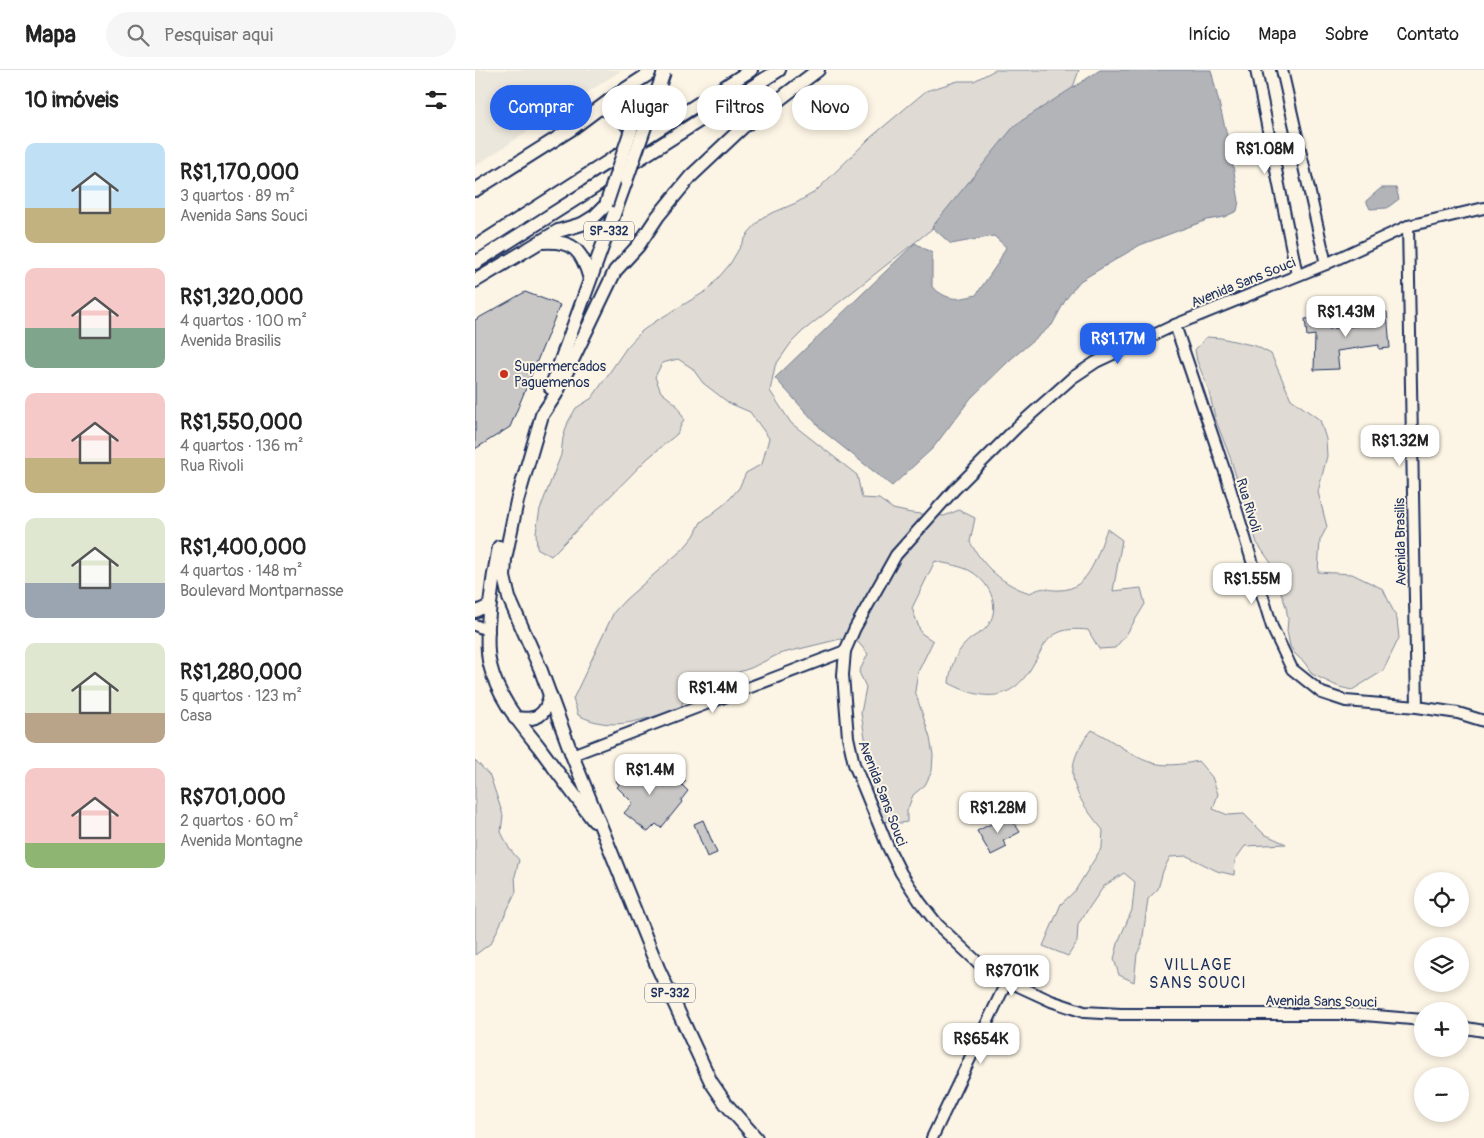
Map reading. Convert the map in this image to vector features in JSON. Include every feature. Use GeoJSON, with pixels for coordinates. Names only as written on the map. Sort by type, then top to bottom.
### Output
{"type":"FeatureCollection","features":[{"type":"Feature","properties":{"kind":"main road"},"geometry":{"type":"LineString","coordinates":[[475,248],[751,70]]}},
{"type":"Feature","properties":{"kind":"main road"},"geometry":{"type":"LineString","coordinates":[[475,263],[779,70]]}},
{"type":"Feature","properties":{"kind":"main road"},"geometry":{"type":"LineString","coordinates":[[542,415],[556,394],[615,271],[638,246],[658,216],[691,176],[743,127],[818,70]]}},
{"type":"Feature","properties":{"kind":"main road"},"geometry":{"type":"LineString","coordinates":[[475,190],[601,108],[621,92],[661,71]]}},
{"type":"Feature","properties":{"kind":"main road","name":"SP-332"},"geometry":{"type":"LineString","coordinates":[[605,835],[515,718],[501,695],[490,665],[489,631],[494,572],[502,530],[625,181],[661,71]]}},
{"type":"Feature","properties":{"kind":"main road"},"geometry":{"type":"LineString","coordinates":[[475,281],[558,231],[582,224],[595,216],[605,205],[631,130],[618,114],[601,108]]}},
{"type":"Feature","properties":{"kind":"main road"},"geometry":{"type":"LineString","coordinates":[[537,243],[560,241],[575,249],[586,266],[590,279]]}},
{"type":"Feature","properties":{"kind":"main road","name":"SP-332"},"geometry":{"type":"LineString","coordinates":[[542,415],[510,528],[504,577],[509,598],[520,618],[572,755],[658,968],[698,1058],[726,1104],[756,1138]]}},
{"type":"Feature","properties":{"kind":"main road"},"geometry":{"type":"LineString","coordinates":[[515,718],[532,719],[543,713],[548,706],[550,695]]}},
{"type":"Feature","properties":{"kind":"street"},"geometry":{"type":"LineString","coordinates":[[1256,70],[1297,275]]}},
{"type":"Feature","properties":{"kind":"street"},"geometry":{"type":"LineString","coordinates":[[1282,70],[1326,264]]}},
{"type":"Feature","properties":{"kind":"street","name":"Avenida Sans Souci"},"geometry":{"type":"LineString","coordinates":[[1414,1019],[1353,1014],[1121,1014],[1084,1012],[1051,1001],[988,972],[938,925],[901,873],[888,847],[854,764],[848,737],[844,684],[845,651],[861,614],[896,554],[954,490],[1018,426],[1080,373],[1097,362],[1175,325],[1326,264],[1408,226],[1484,208]]}},
{"type":"Feature","properties":{"kind":"street","name":"Avenida Brasilis"},"geometry":{"type":"LineString","coordinates":[[1408,226],[1417,707]]}},
{"type":"Feature","properties":{"kind":"street","name":"Rua Rivoli"},"geometry":{"type":"LineString","coordinates":[[1175,325],[1226,475],[1272,627],[1292,669],[1322,693],[1346,701],[1417,707],[1458,714],[1484,721]]}},
{"type":"Feature","properties":{"kind":"street"},"geometry":{"type":"LineString","coordinates":[[475,612],[491,604]]}},
{"type":"Feature","properties":{"kind":"street"},"geometry":{"type":"LineString","coordinates":[[475,625],[489,631]]}},
{"type":"Feature","properties":{"kind":"street"},"geometry":{"type":"LineString","coordinates":[[572,755],[845,651]]}},
{"type":"Feature","properties":{"kind":"street"},"geometry":{"type":"LineString","coordinates":[[931,1138],[1007,981]]}},
{"type":"Feature","properties":{"kind":"street"},"geometry":{"type":"LineString","coordinates":[[1469,1028],[1484,1031]]}},
{"type":"Feature","properties":{"kind":"shaded area"},"geometry":{"type":"Polygon","coordinates":[[[475,70],[622,70],[592,90],[592,85],[490,85],[490,130],[530,130],[475,166],[475,70]]]}},
{"type":"Feature","properties":{"kind":"shaded area"},"geometry":{"type":"Polygon","coordinates":[[[995,70],[1079,70],[1071,93],[1029,152],[803,331],[791,343],[775,366],[770,391],[791,423],[857,475],[862,498],[879,499],[893,509],[911,513],[944,516],[959,510],[975,518],[970,542],[975,551],[995,574],[1020,589],[1030,593],[1043,588],[1060,590],[1079,584],[1091,568],[1107,529],[1122,540],[1113,591],[1141,588],[1145,604],[1126,635],[1115,648],[1099,649],[1088,630],[1062,631],[1047,641],[1026,676],[1007,691],[997,695],[986,695],[962,689],[949,683],[953,663],[963,646],[985,629],[991,621],[994,605],[989,590],[979,577],[968,570],[935,561],[912,608],[921,633],[933,641],[918,672],[915,691],[930,738],[933,755],[932,771],[925,785],[913,795],[907,811],[907,822],[901,823],[882,821],[866,792],[872,777],[874,760],[866,744],[861,713],[866,687],[859,672],[868,654],[858,642],[840,639],[779,654],[751,668],[730,675],[705,679],[689,690],[679,710],[641,720],[616,724],[591,721],[578,715],[573,699],[614,612],[683,549],[694,536],[701,522],[727,502],[739,488],[746,473],[762,464],[769,438],[750,412],[729,403],[703,383],[692,368],[678,359],[662,363],[655,377],[661,392],[676,404],[684,419],[677,434],[648,458],[551,556],[537,548],[536,532],[540,509],[561,455],[563,438],[568,422],[576,408],[592,398],[627,347],[642,331],[708,290],[730,264],[749,232],[763,217],[796,203],[815,192],[870,138],[926,91],[958,81],[974,81],[995,70]]]}},
{"type":"Feature","properties":{"kind":"shaded area"},"geometry":{"type":"Polygon","coordinates":[[[1100,70],[1211,70],[1230,148],[1239,201],[1237,211],[1140,245],[1080,281],[1066,299],[1052,325],[1011,359],[971,398],[933,448],[892,486],[824,432],[775,378],[915,243],[932,253],[932,287],[943,295],[953,298],[976,295],[998,263],[1006,247],[994,236],[951,244],[932,227],[1015,125],[1100,70]]]}},
{"type":"Feature","properties":{"kind":"shaded area"},"geometry":{"type":"Polygon","coordinates":[[[1381,188],[1396,188],[1399,199],[1387,208],[1370,209],[1366,201],[1381,188]]]}},
{"type":"Feature","properties":{"kind":"shaded area"},"geometry":{"type":"Polygon","coordinates":[[[1206,337],[1221,338],[1256,346],[1271,354],[1291,399],[1320,420],[1326,439],[1327,456],[1318,492],[1327,527],[1320,540],[1318,572],[1352,574],[1383,589],[1397,619],[1399,638],[1383,671],[1352,690],[1339,687],[1312,674],[1290,646],[1286,607],[1271,563],[1257,543],[1230,457],[1216,421],[1208,388],[1197,361],[1195,350],[1206,337]]]}},
{"type":"Feature","properties":{"kind":"shaded area"},"geometry":{"type":"Polygon","coordinates":[[[1092,730],[1130,753],[1152,763],[1164,765],[1198,761],[1212,777],[1218,794],[1213,809],[1228,815],[1244,814],[1264,834],[1286,844],[1245,846],[1235,860],[1234,875],[1217,871],[1187,856],[1170,857],[1163,871],[1158,889],[1148,899],[1142,944],[1137,954],[1134,982],[1119,975],[1114,959],[1119,940],[1132,910],[1135,882],[1124,873],[1104,886],[1078,924],[1077,942],[1068,956],[1043,946],[1061,904],[1075,891],[1102,847],[1103,830],[1084,805],[1074,782],[1075,758],[1092,730]]]}},
{"type":"Feature","properties":{"kind":"shaded area"},"geometry":{"type":"Polygon","coordinates":[[[475,760],[490,776],[503,815],[501,832],[509,848],[519,860],[515,876],[516,892],[491,943],[475,955],[475,760]]]}},
{"type":"Feature","properties":{"kind":"building","name":"Supermercados Paguemenos"},"geometry":{"type":"Polygon","coordinates":[[[525,292],[560,305],[510,427],[475,449],[475,320],[525,292]]]}},
{"type":"Feature","properties":{"kind":"building"},"geometry":{"type":"Polygon","coordinates":[[[1387,312],[1390,348],[1379,349],[1379,345],[1337,351],[1339,369],[1314,370],[1315,335],[1307,336],[1305,319],[1328,317],[1329,329],[1365,325],[1365,315],[1387,312]]]}},
{"type":"Feature","properties":{"kind":"building"},"geometry":{"type":"Polygon","coordinates":[[[630,760],[635,765],[637,762],[666,787],[678,773],[686,781],[682,785],[688,791],[681,800],[682,802],[661,828],[656,824],[648,832],[624,813],[633,803],[617,787],[619,785],[616,781],[626,770],[624,768],[630,760]]]}},
{"type":"Feature","properties":{"kind":"building"},"geometry":{"type":"Polygon","coordinates":[[[1009,815],[1020,832],[1003,841],[1007,847],[991,855],[977,831],[1009,815]]]}},
{"type":"Feature","properties":{"kind":"building"},"geometry":{"type":"Polygon","coordinates":[[[703,820],[717,853],[707,857],[694,824],[703,820]]]}},
{"type":"Feature","properties":{"kind":"place","name":"Supermercados Paguemenos"},"geometry":{"type":"Point","coordinates":[504,374]}},
{"type":"Feature","properties":{"kind":"district","name":"VILLAGE SANS SOUCI"},"geometry":{"type":"Point","coordinates":[1198,973]}}]}
